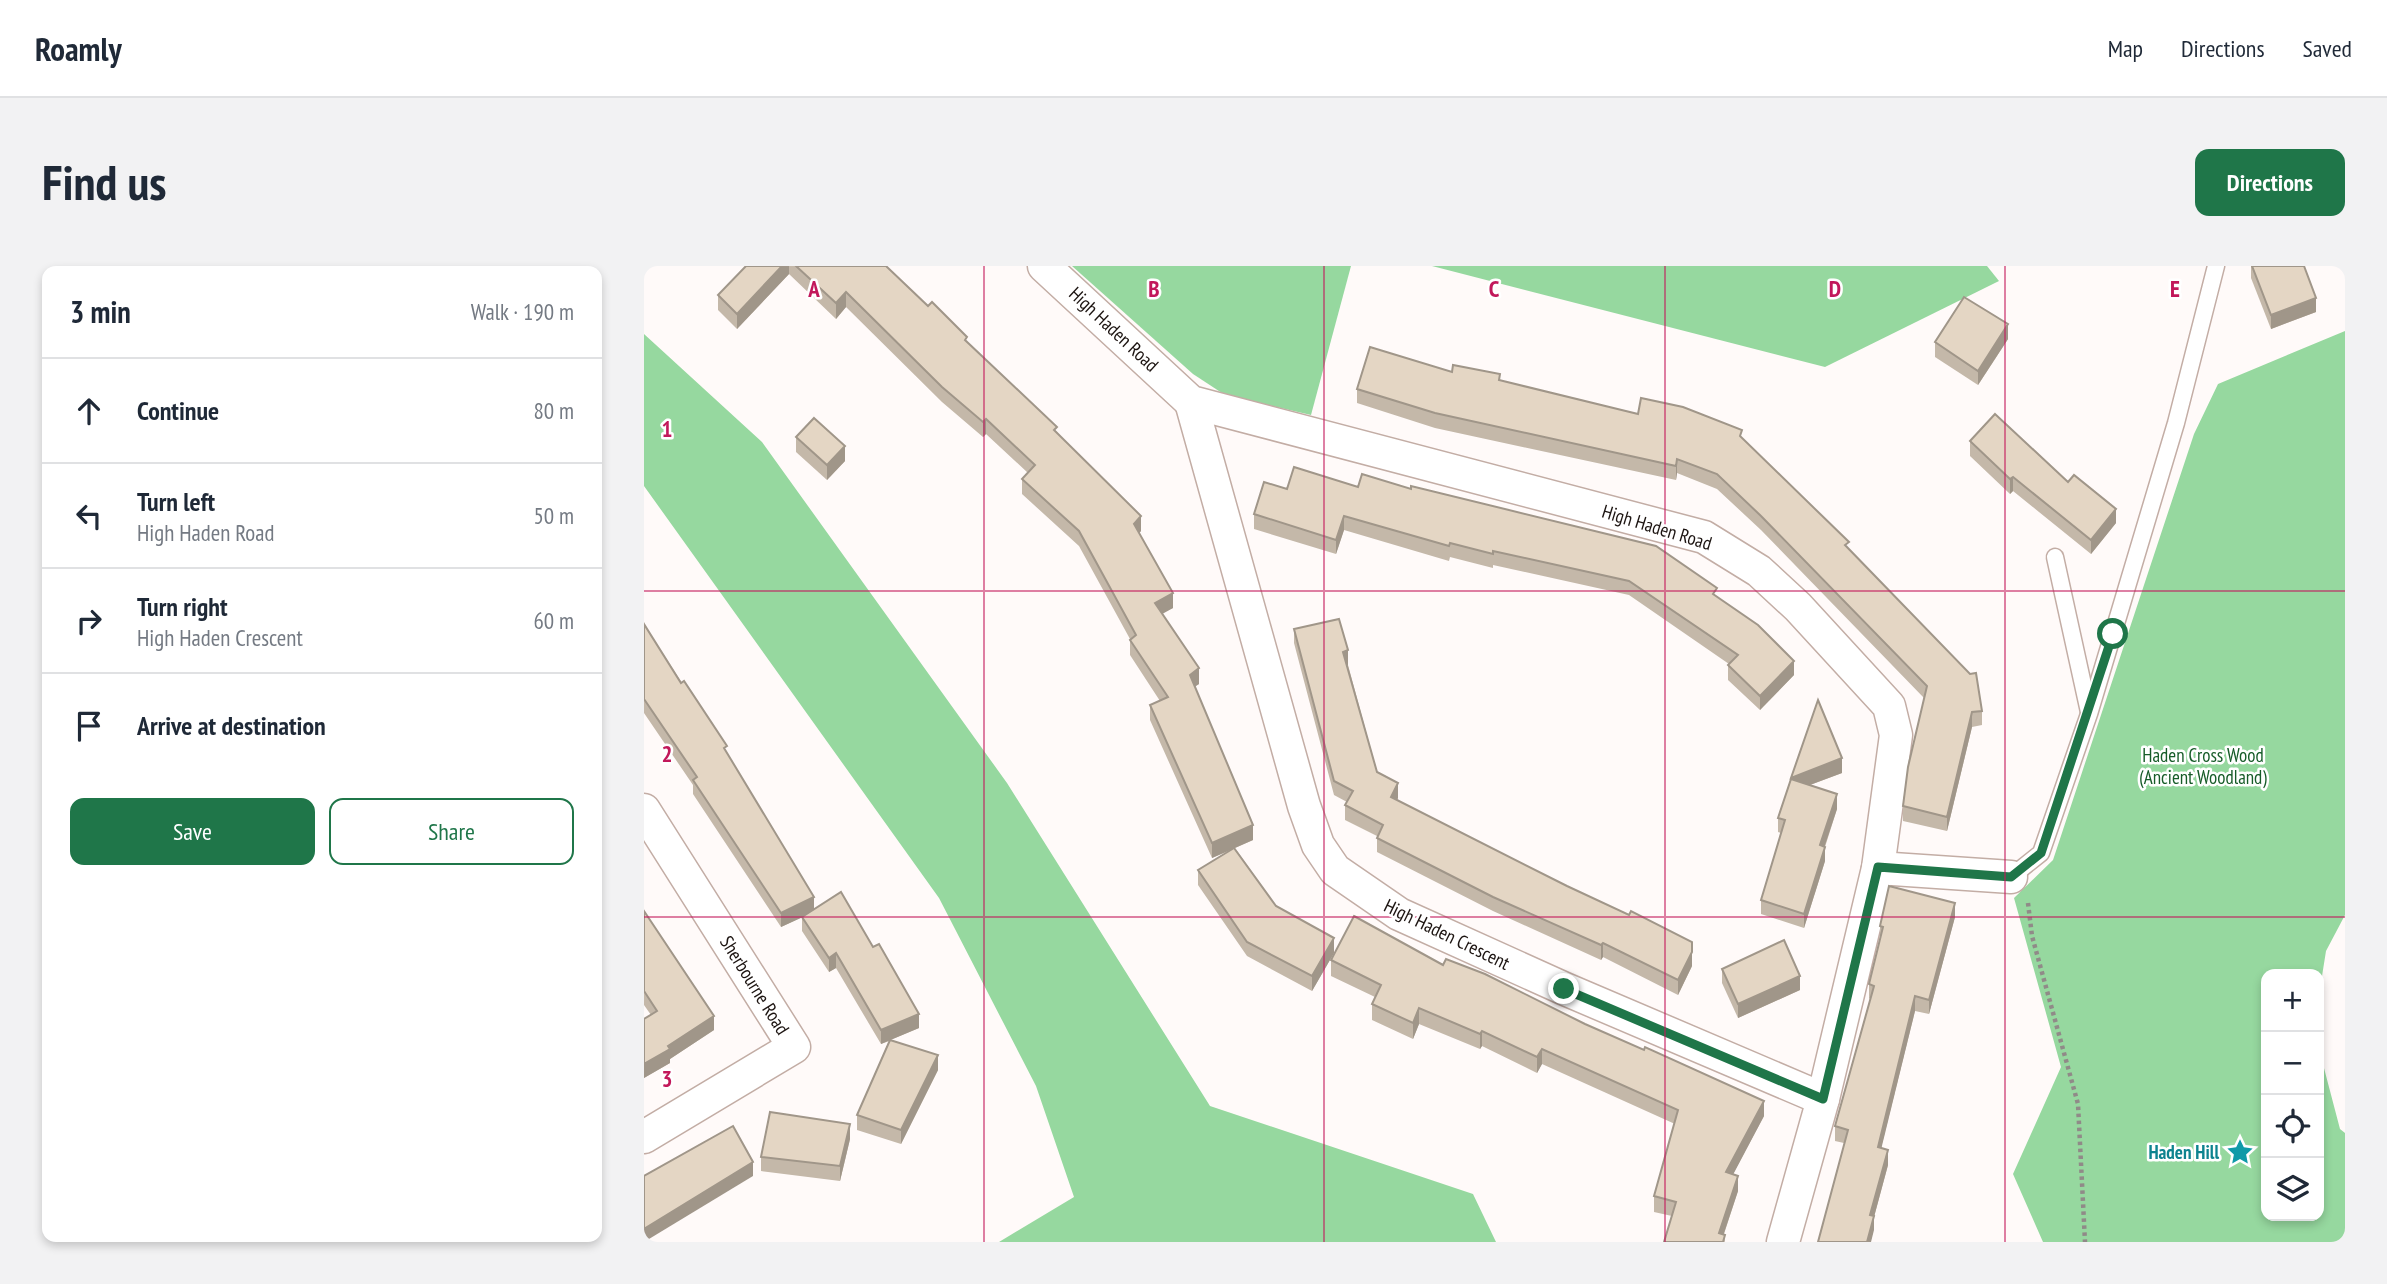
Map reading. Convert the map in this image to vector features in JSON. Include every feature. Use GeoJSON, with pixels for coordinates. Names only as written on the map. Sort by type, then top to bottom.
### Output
{"type":"FeatureCollection","features":[{"type":"Feature","properties":{"kind":"street","name":"High Haden Road"},"geometry":{"type":"LineString","coordinates":[[1044,266],[1191,402],[1704,537],[1759,571],[1798,607],[1889,706],[1896,735],[1878,867],[1823,1099],[1783,1242]]}},
{"type":"Feature","properties":{"kind":"street","name":"High Haden Crescent"},"geometry":{"type":"LineString","coordinates":[[1191,402],[1304,806],[1318,845],[1335,870],[1399,914],[1564,989],[1823,1099]]}},
{"type":"Feature","properties":{"kind":"street","name":"Sherbourne Road"},"geometry":{"type":"LineString","coordinates":[[644,810],[794,1047],[644,1137]]}},
{"type":"Feature","properties":{"kind":"street"},"geometry":{"type":"LineString","coordinates":[[1878,867],[2011,877]]}},
{"type":"Feature","properties":{"kind":"lane"},"geometry":{"type":"LineString","coordinates":[[2011,877],[2041,853],[2089,714],[2176,423],[2216,266]]}},
{"type":"Feature","properties":{"kind":"lane"},"geometry":{"type":"LineString","coordinates":[[2055,557],[2089,714]]}},
{"type":"Feature","properties":{"kind":"path"},"geometry":{"type":"LineString","coordinates":[[2011,877],[2028,903],[2032,936],[2078,1104],[2085,1242]]}},
{"type":"Feature","properties":{"kind":"green space"},"geometry":{"type":"Polygon","coordinates":[[[1072,266],[1351,266],[1311,415],[1225,395],[1193,374],[1072,266]]]}},
{"type":"Feature","properties":{"kind":"green space"},"geometry":{"type":"Polygon","coordinates":[[[1432,266],[1987,266],[1999,281],[1825,367],[1432,266]]]}},
{"type":"Feature","properties":{"kind":"green space","name":"Haden Cross Wood (Ancient Woodland)"},"geometry":{"type":"Polygon","coordinates":[[[2345,331],[2345,915],[2326,951],[2323,969],[2261,969],[2261,1221],[2324,1221],[2324,1068],[2340,1129],[2345,1133],[2345,1242],[2043,1242],[2013,1174],[2061,1067],[2014,898],[2053,860],[2194,434],[2218,384],[2345,331]]]}},
{"type":"Feature","properties":{"kind":"green space"},"geometry":{"type":"Polygon","coordinates":[[[644,334],[762,442],[1007,783],[1210,1106],[1473,1194],[1496,1242],[999,1242],[1074,1197],[1036,1086],[939,898],[644,486],[644,334]]]}},
{"type":"Feature","properties":{"kind":"building"},"geometry":{"type":"Polygon","coordinates":[[[746,266],[782,266],[737,314],[718,295],[746,266]]]}},
{"type":"Feature","properties":{"kind":"building"},"geometry":{"type":"Polygon","coordinates":[[[796,266],[886,266],[928,306],[932,302],[967,337],[965,340],[1057,427],[1054,430],[1141,516],[1134,524],[1173,593],[1155,603],[1199,668],[1190,675],[1253,825],[1212,843],[1150,705],[1168,697],[1130,640],[1136,635],[1079,531],[1022,479],[1035,465],[986,419],[983,422],[942,387],[846,292],[836,303],[796,266]]]}},
{"type":"Feature","properties":{"kind":"building"},"geometry":{"type":"Polygon","coordinates":[[[2252,266],[2304,266],[2316,298],[2271,315],[2252,266]]]}},
{"type":"Feature","properties":{"kind":"building"},"geometry":{"type":"Polygon","coordinates":[[[1964,297],[2008,324],[1978,371],[1935,342],[1964,297]]]}},
{"type":"Feature","properties":{"kind":"building"},"geometry":{"type":"Polygon","coordinates":[[[1370,347],[1452,372],[1453,365],[1500,374],[1499,380],[1638,414],[1641,398],[1683,407],[1742,430],[1740,436],[1849,542],[1845,545],[1970,674],[1976,673],[1982,711],[1972,712],[1947,817],[1903,806],[1908,767],[1927,686],[1717,474],[1677,459],[1676,466],[1435,413],[1357,389],[1370,347]]]}},
{"type":"Feature","properties":{"kind":"building"},"geometry":{"type":"Polygon","coordinates":[[[1995,414],[2068,482],[2074,475],[2116,509],[2091,540],[2013,477],[2010,479],[1970,441],[1995,414]]]}},
{"type":"Feature","properties":{"kind":"building"},"geometry":{"type":"Polygon","coordinates":[[[814,418],[845,446],[827,465],[796,437],[814,418]]]}},
{"type":"Feature","properties":{"kind":"building"},"geometry":{"type":"Polygon","coordinates":[[[1294,467],[1358,487],[1362,474],[1411,489],[1411,486],[1656,546],[1717,588],[1713,594],[1758,625],[1794,661],[1760,696],[1728,665],[1738,655],[1629,581],[1493,551],[1493,554],[1450,543],[1449,546],[1344,516],[1336,540],[1254,514],[1264,482],[1287,489],[1294,467]]]}},
{"type":"Feature","properties":{"kind":"building"},"geometry":{"type":"Polygon","coordinates":[[[1339,619],[1348,650],[1343,652],[1377,772],[1398,783],[1391,797],[1567,886],[1629,915],[1631,911],[1692,942],[1692,952],[1678,980],[1603,943],[1601,945],[1493,897],[1377,838],[1383,825],[1345,805],[1353,791],[1334,781],[1294,629],[1339,619]]]}},
{"type":"Feature","properties":{"kind":"building"},"geometry":{"type":"Polygon","coordinates":[[[644,624],[681,683],[684,681],[727,746],[724,748],[814,897],[781,913],[693,780],[697,777],[644,699],[644,624]]]}},
{"type":"Feature","properties":{"kind":"building"},"geometry":{"type":"Polygon","coordinates":[[[1818,700],[1842,758],[1791,778],[1818,700]]]}},
{"type":"Feature","properties":{"kind":"building"},"geometry":{"type":"Polygon","coordinates":[[[1791,779],[1837,794],[1820,845],[1825,847],[1804,914],[1761,900],[1785,820],[1778,818],[1791,779]]]}},
{"type":"Feature","properties":{"kind":"building"},"geometry":{"type":"Polygon","coordinates":[[[1234,848],[1276,906],[1334,938],[1312,976],[1247,942],[1198,870],[1234,848]]]}},
{"type":"Feature","properties":{"kind":"building"},"geometry":{"type":"Polygon","coordinates":[[[1889,886],[1955,903],[1929,1000],[1915,996],[1878,1147],[1888,1150],[1870,1215],[1874,1216],[1867,1242],[1818,1242],[1848,1130],[1835,1126],[1874,986],[1869,984],[1883,927],[1880,926],[1889,886]]]}},
{"type":"Feature","properties":{"kind":"building"},"geometry":{"type":"Polygon","coordinates":[[[841,892],[873,947],[879,944],[919,1014],[881,1030],[836,953],[829,958],[802,917],[841,892]]]}},
{"type":"Feature","properties":{"kind":"building"},"geometry":{"type":"Polygon","coordinates":[[[644,911],[714,1016],[668,1046],[670,1049],[644,1064],[644,1019],[657,1011],[644,991],[644,911]]]}},
{"type":"Feature","properties":{"kind":"building"},"geometry":{"type":"Polygon","coordinates":[[[1354,916],[1443,965],[1446,959],[1485,974],[1585,1024],[1644,1050],[1645,1047],[1764,1101],[1726,1172],[1738,1176],[1719,1233],[1725,1235],[1723,1242],[1664,1242],[1676,1202],[1654,1196],[1678,1110],[1542,1049],[1537,1057],[1482,1031],[1480,1034],[1419,1008],[1413,1023],[1372,1004],[1381,985],[1331,960],[1354,916]]]}},
{"type":"Feature","properties":{"kind":"building"},"geometry":{"type":"Polygon","coordinates":[[[1784,940],[1800,976],[1738,1004],[1722,969],[1784,940]]]}},
{"type":"Feature","properties":{"kind":"building"},"geometry":{"type":"Polygon","coordinates":[[[890,1040],[938,1055],[901,1130],[857,1115],[890,1040]]]}},
{"type":"Feature","properties":{"kind":"building"},"geometry":{"type":"Polygon","coordinates":[[[770,1112],[850,1124],[840,1166],[761,1157],[770,1112]]]}},
{"type":"Feature","properties":{"kind":"building"},"geometry":{"type":"Polygon","coordinates":[[[733,1126],[753,1162],[644,1229],[644,1176],[733,1126]]]}},
{"type":"Feature","properties":{"kind":"place","name":"Haden Hill"},"geometry":{"type":"Point","coordinates":[2240,1152]}},
{"type":"Feature","properties":{"kind":"route"},"geometry":{"type":"LineString","coordinates":[[1564,989],[1823,1099],[1878,867],[2011,877],[2041,853],[2089,714],[2113,634]]}}]}
